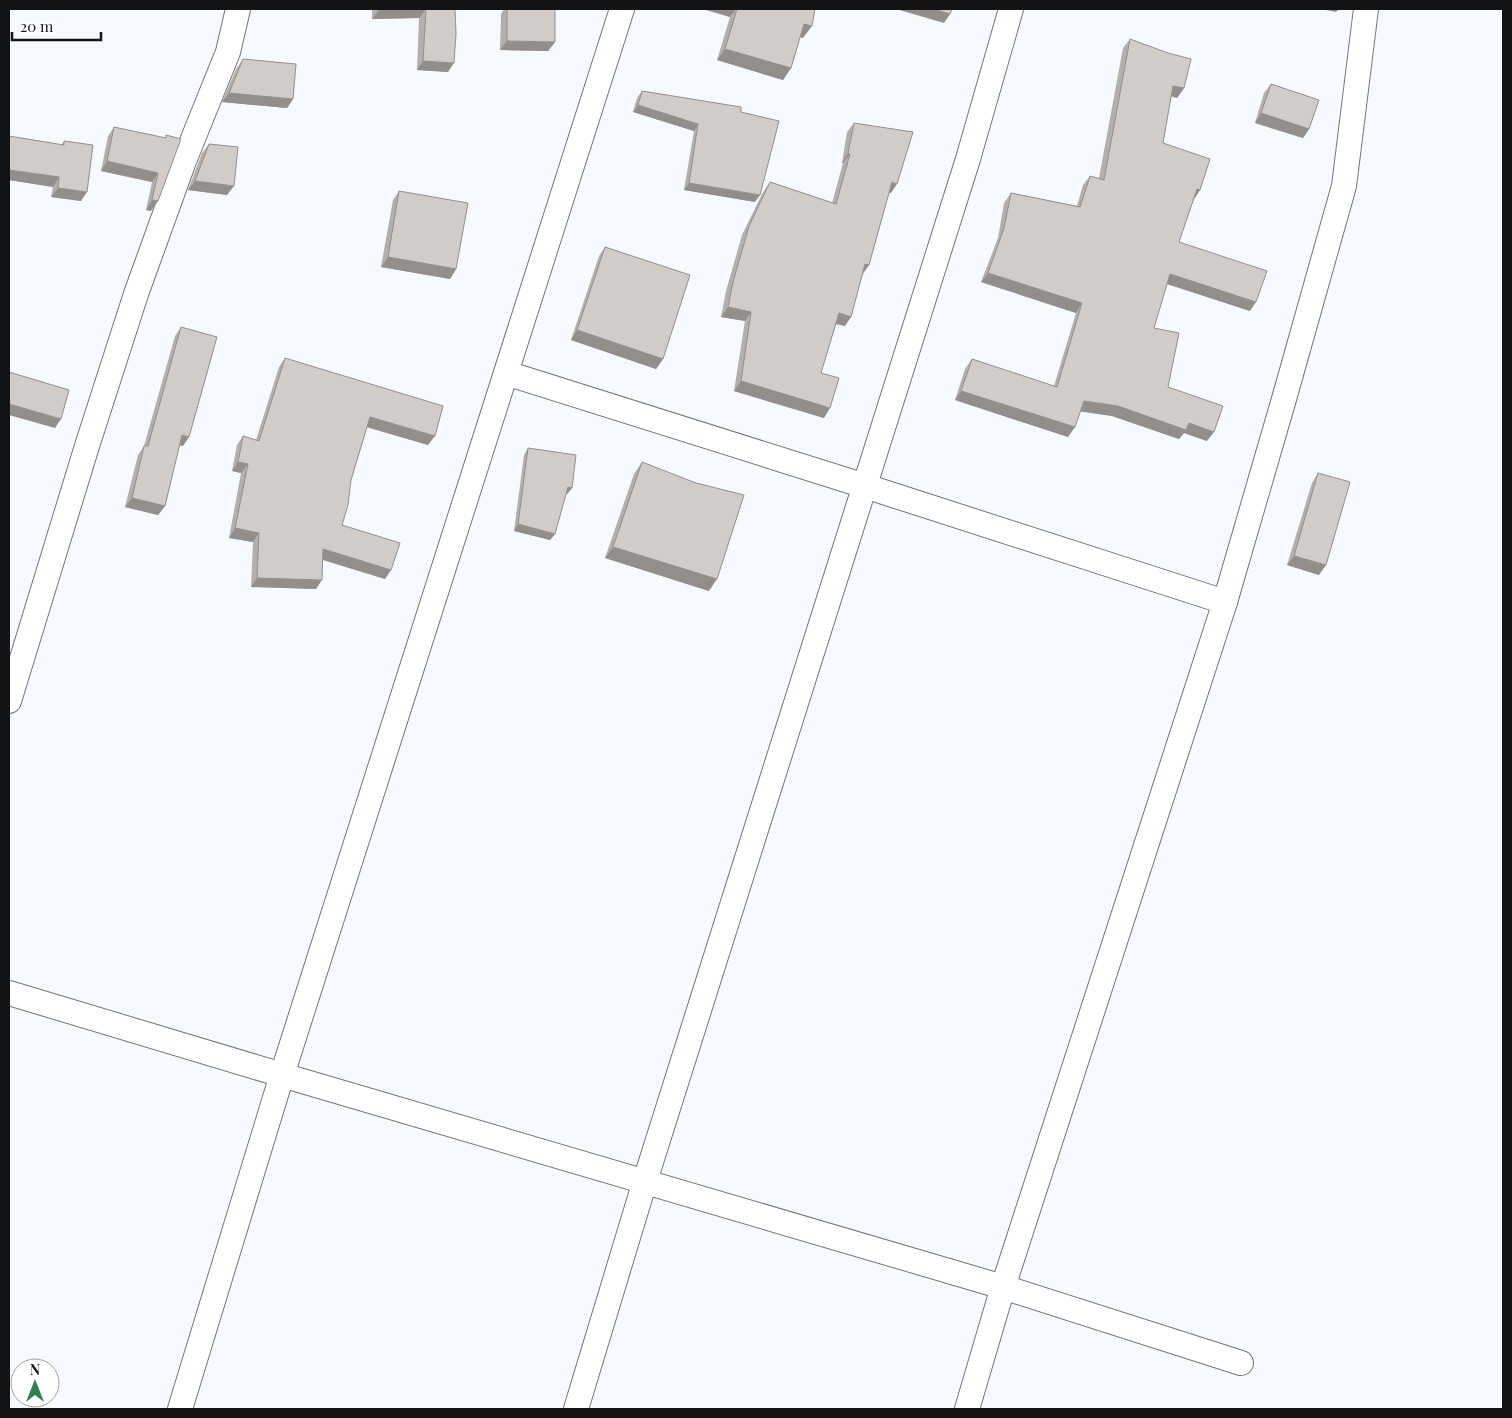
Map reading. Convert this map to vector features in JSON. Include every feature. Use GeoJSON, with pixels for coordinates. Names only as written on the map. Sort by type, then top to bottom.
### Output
{"type":"FeatureCollection","features":[{"type":"Feature","properties":{"kind":"street"},"geometry":{"type":"LineString","coordinates":[[9,701],[136,294],[184,161],[228,52],[238,9]]}},
{"type":"Feature","properties":{"kind":"street"},"geometry":{"type":"LineString","coordinates":[[180,1409],[282,1076],[622,9]]}},
{"type":"Feature","properties":{"kind":"street"},"geometry":{"type":"LineString","coordinates":[[576,1409],[645,1181],[968,159],[1011,9]]}},
{"type":"Feature","properties":{"kind":"street"},"geometry":{"type":"LineString","coordinates":[[967,1409],[1003,1286],[1224,602],[1284,399],[1344,186],[1366,9]]}},
{"type":"Feature","properties":{"kind":"street"},"geometry":{"type":"LineString","coordinates":[[506,373],[1224,602]]}},
{"type":"Feature","properties":{"kind":"street"},"geometry":{"type":"LineString","coordinates":[[9,994],[282,1076],[1003,1286],[1240,1363]]}},
{"type":"Feature","properties":{"kind":"building"},"geometry":{"type":"Polygon","coordinates":[[[379,9],[411,9],[379,10],[379,9]]]}},
{"type":"Feature","properties":{"kind":"building"},"geometry":{"type":"Polygon","coordinates":[[[426,9],[455,9],[454,63],[423,61],[426,9]]]}},
{"type":"Feature","properties":{"kind":"building"},"geometry":{"type":"Polygon","coordinates":[[[507,9],[555,9],[555,42],[507,41],[507,9]]]}},
{"type":"Feature","properties":{"kind":"building"},"geometry":{"type":"Polygon","coordinates":[[[737,9],[815,9],[812,26],[804,24],[791,68],[725,49],[737,9]]]}},
{"type":"Feature","properties":{"kind":"building"},"geometry":{"type":"Polygon","coordinates":[[[934,9],[952,9],[950,14],[934,9]]]}},
{"type":"Feature","properties":{"kind":"building"},"geometry":{"type":"Polygon","coordinates":[[[1130,39],[1191,59],[1184,88],[1173,86],[1163,143],[1210,159],[1200,190],[1197,189],[1179,242],[1267,271],[1256,302],[1170,274],[1154,328],[1179,333],[1168,387],[1223,406],[1214,432],[1189,423],[1186,430],[1118,406],[1084,401],[1075,427],[961,391],[972,359],[1057,387],[1082,303],[988,273],[1004,228],[1011,193],[1080,207],[1090,176],[1104,180],[1130,39]]]}},
{"type":"Feature","properties":{"kind":"building"},"geometry":{"type":"Polygon","coordinates":[[[243,59],[296,64],[293,99],[229,93],[243,59]]]}},
{"type":"Feature","properties":{"kind":"building"},"geometry":{"type":"Polygon","coordinates":[[[1271,84],[1319,100],[1309,129],[1261,113],[1271,84]]]}},
{"type":"Feature","properties":{"kind":"building"},"geometry":{"type":"Polygon","coordinates":[[[642,91],[741,107],[741,112],[779,121],[760,195],[689,183],[698,124],[638,105],[642,91]]]}},
{"type":"Feature","properties":{"kind":"building"},"geometry":{"type":"Polygon","coordinates":[[[854,123],[913,132],[897,184],[892,182],[869,265],[865,264],[851,317],[839,313],[821,373],[839,378],[830,408],[741,381],[751,312],[728,307],[749,226],[770,182],[836,204],[850,154],[848,153],[854,123]]]}},
{"type":"Feature","properties":{"kind":"building"},"geometry":{"type":"Polygon","coordinates":[[[114,127],[166,138],[166,135],[181,139],[158,201],[152,200],[158,173],[107,161],[114,127]]]}},
{"type":"Feature","properties":{"kind":"building"},"geometry":{"type":"Polygon","coordinates":[[[9,136],[64,145],[64,141],[93,145],[87,192],[58,188],[59,177],[9,170],[9,136]]]}},
{"type":"Feature","properties":{"kind":"building"},"geometry":{"type":"Polygon","coordinates":[[[209,144],[238,147],[234,186],[195,181],[209,144]]]}},
{"type":"Feature","properties":{"kind":"building"},"geometry":{"type":"Polygon","coordinates":[[[399,191],[468,203],[456,269],[388,257],[399,191]]]}},
{"type":"Feature","properties":{"kind":"building"},"geometry":{"type":"Polygon","coordinates":[[[605,247],[690,275],[663,359],[577,330],[605,247]]]}},
{"type":"Feature","properties":{"kind":"building"},"geometry":{"type":"Polygon","coordinates":[[[181,327],[217,337],[189,437],[182,435],[165,506],[132,498],[144,446],[148,446],[181,327]]]}},
{"type":"Feature","properties":{"kind":"building"},"geometry":{"type":"Polygon","coordinates":[[[285,358],[443,406],[435,436],[370,417],[351,480],[348,505],[342,525],[400,543],[391,570],[323,549],[322,580],[257,578],[259,533],[235,528],[248,464],[238,462],[243,436],[259,441],[285,358]]]}},
{"type":"Feature","properties":{"kind":"building"},"geometry":{"type":"Polygon","coordinates":[[[9,372],[69,390],[61,419],[9,404],[9,372]]]}},
{"type":"Feature","properties":{"kind":"building"},"geometry":{"type":"Polygon","coordinates":[[[528,448],[576,455],[572,488],[568,487],[555,534],[518,524],[528,448]]]}},
{"type":"Feature","properties":{"kind":"building"},"geometry":{"type":"Polygon","coordinates":[[[642,462],[696,483],[744,495],[717,579],[613,547],[642,462]]]}},
{"type":"Feature","properties":{"kind":"building"},"geometry":{"type":"Polygon","coordinates":[[[1318,473],[1350,482],[1326,565],[1294,556],[1318,473]]]}}]}
